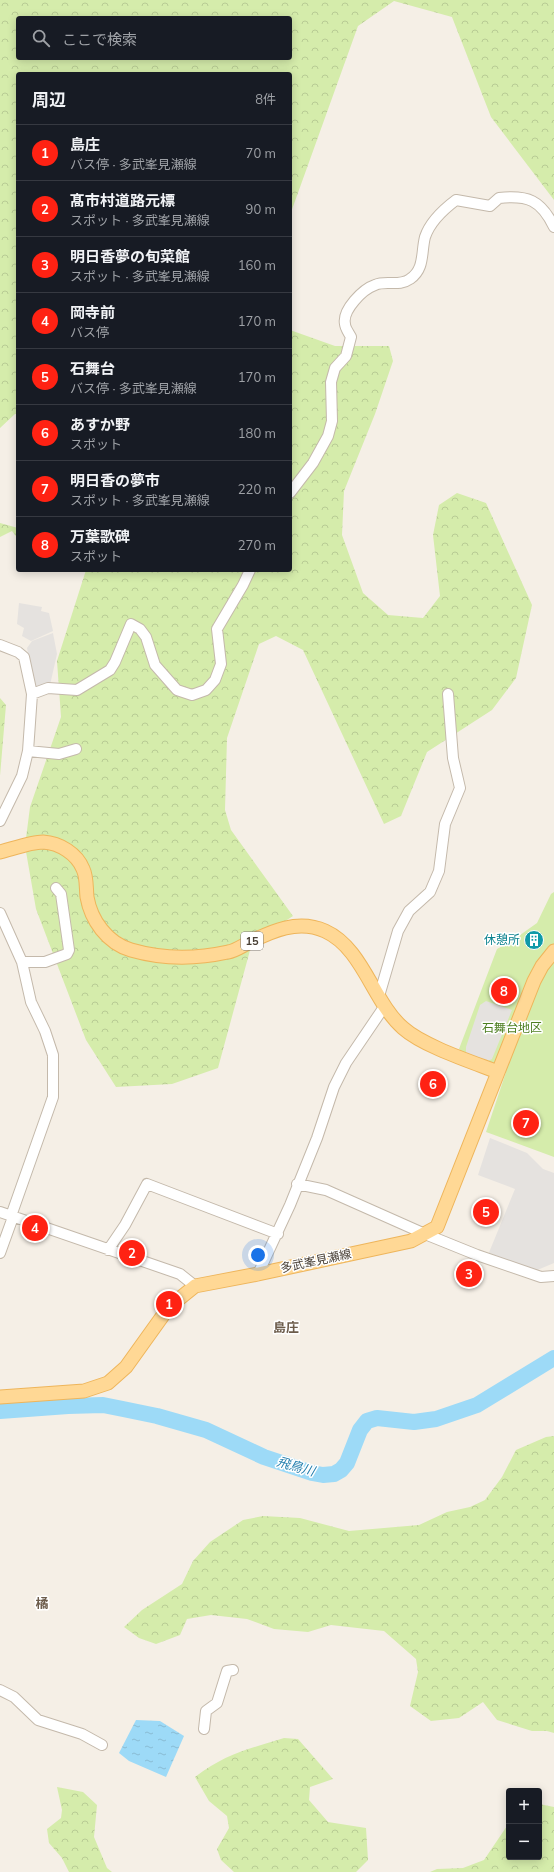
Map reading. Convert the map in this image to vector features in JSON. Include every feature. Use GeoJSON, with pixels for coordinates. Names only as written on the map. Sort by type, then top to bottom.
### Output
{"type":"FeatureCollection","features":[{"type":"Feature","properties":{"kind":"main road","name":"15"},"geometry":{"type":"LineString","coordinates":[[6,851],[43,842],[67,850],[76,856],[84,870],[88,899],[96,924],[115,942],[129,949],[169,957],[201,956],[230,952],[276,930],[293,926],[314,926],[328,932],[347,947],[382,1001],[404,1029],[420,1038],[498,1072]]}},
{"type":"Feature","properties":{"kind":"main road","name":"多武峯見瀬線"},"geometry":{"type":"LineString","coordinates":[[0,1397],[84,1391],[108,1383],[126,1367],[169,1307],[195,1286],[410,1241],[437,1227],[538,973],[554,951]]}},
{"type":"Feature","properties":{"kind":"street"},"geometry":{"type":"LineString","coordinates":[[292,490],[313,463],[328,436],[332,421],[331,382],[335,368],[346,356],[351,337],[345,324],[345,315],[361,293],[376,284],[399,284],[411,279],[420,268],[426,237],[432,224],[456,200],[490,206],[499,198],[527,198],[535,201],[547,212],[554,227]]}},
{"type":"Feature","properties":{"kind":"street"},"geometry":{"type":"LineString","coordinates":[[32,694],[48,688],[78,690],[110,670],[115,662],[130,624],[140,629],[146,637],[155,665],[177,690],[192,695],[206,690],[215,680],[221,664],[217,629],[249,572]]}},
{"type":"Feature","properties":{"kind":"street"},"geometry":{"type":"LineString","coordinates":[[0,645],[18,652],[24,657],[32,694],[28,751],[22,776],[0,821]]}},
{"type":"Feature","properties":{"kind":"street"},"geometry":{"type":"LineString","coordinates":[[258,1274],[278,1234],[297,1184],[317,1138],[334,1087],[346,1063],[382,1001],[398,931],[409,911],[430,892],[439,871],[445,824],[460,788],[453,758],[448,694]]}},
{"type":"Feature","properties":{"kind":"street"},"geometry":{"type":"LineString","coordinates":[[28,751],[59,754],[76,748]]}},
{"type":"Feature","properties":{"kind":"street"},"geometry":{"type":"LineString","coordinates":[[22,962],[45,962],[60,958],[67,954],[69,950],[61,894],[56,888]]}},
{"type":"Feature","properties":{"kind":"street"},"geometry":{"type":"LineString","coordinates":[[0,913],[22,962],[31,1002],[45,1030],[53,1055],[53,1097],[0,1253]]}},
{"type":"Feature","properties":{"kind":"street"},"geometry":{"type":"LineString","coordinates":[[108,1250],[125,1225],[147,1184],[278,1234]]}},
{"type":"Feature","properties":{"kind":"street"},"geometry":{"type":"LineString","coordinates":[[297,1184],[326,1190],[425,1234],[540,1277],[554,1276]]}},
{"type":"Feature","properties":{"kind":"street"},"geometry":{"type":"LineString","coordinates":[[0,1212],[180,1274],[195,1286]]}},
{"type":"Feature","properties":{"kind":"street"},"geometry":{"type":"LineString","coordinates":[[204,1729],[206,1711],[217,1703],[227,1671],[232,1670]]}},
{"type":"Feature","properties":{"kind":"street"},"geometry":{"type":"LineString","coordinates":[[0,1690],[14,1697],[38,1720],[82,1734],[102,1745]]}},
{"type":"Feature","properties":{"kind":"green space"},"geometry":{"type":"Polygon","coordinates":[[[0,0],[554,0],[554,200],[491,117],[452,17],[394,1],[358,26],[292,209],[292,72],[16,72],[15,414],[0,428],[0,0]]]}},
{"type":"Feature","properties":{"kind":"green space"},"geometry":{"type":"Polygon","coordinates":[[[292,331],[335,346],[389,346],[393,361],[375,414],[344,491],[342,535],[363,593],[388,615],[423,618],[440,596],[433,535],[439,505],[457,493],[486,503],[532,605],[516,678],[492,710],[427,752],[401,816],[384,824],[303,650],[276,636],[259,644],[227,738],[225,810],[231,830],[293,916],[252,943],[218,1068],[172,1084],[116,1087],[86,1040],[36,909],[25,846],[30,807],[61,717],[57,661],[85,572],[292,572],[292,331]]]}},
{"type":"Feature","properties":{"kind":"green space"},"geometry":{"type":"Polygon","coordinates":[[[0,523],[16,527],[16,536],[12,531],[0,537],[0,523]]]}},
{"type":"Feature","properties":{"kind":"green space"},"geometry":{"type":"Polygon","coordinates":[[[0,698],[6,705],[0,776],[0,698]]]}},
{"type":"Feature","properties":{"kind":"green space","name":"石舞台地区"},"geometry":{"type":"Polygon","coordinates":[[[554,892],[554,1157],[486,1132],[506,1072],[466,1055],[459,1049],[497,949],[537,923],[551,894],[554,892]]]}},
{"type":"Feature","properties":{"kind":"green space"},"geometry":{"type":"Polygon","coordinates":[[[554,1436],[554,1733],[547,1731],[532,1731],[497,1720],[483,1702],[459,1718],[431,1721],[410,1706],[418,1672],[416,1659],[384,1631],[331,1625],[308,1632],[274,1629],[247,1619],[211,1615],[187,1619],[180,1635],[156,1644],[139,1638],[124,1627],[142,1610],[182,1584],[193,1561],[210,1542],[243,1520],[263,1516],[300,1518],[349,1531],[419,1525],[447,1512],[470,1507],[485,1500],[502,1477],[516,1450],[546,1437],[554,1436]]]}},
{"type":"Feature","properties":{"kind":"green space"},"geometry":{"type":"Polygon","coordinates":[[[284,1738],[298,1739],[333,1779],[310,1787],[309,1800],[328,1822],[366,1828],[368,1860],[356,1872],[234,1872],[221,1860],[217,1849],[229,1828],[227,1816],[209,1801],[195,1777],[227,1757],[284,1738]]]}},
{"type":"Feature","properties":{"kind":"green space"},"geometry":{"type":"Polygon","coordinates":[[[57,1787],[83,1792],[97,1805],[94,1837],[107,1868],[112,1872],[69,1872],[62,1858],[49,1843],[47,1829],[61,1818],[62,1810],[57,1787]]]}},
{"type":"Feature","properties":{"kind":"green space"},"geometry":{"type":"Polygon","coordinates":[[[542,1805],[554,1807],[554,1872],[430,1872],[437,1869],[463,1868],[484,1860],[506,1827],[506,1860],[542,1860],[542,1805]]]}},
{"type":"Feature","properties":{"kind":"shaded area"},"geometry":{"type":"Polygon","coordinates":[[[19,603],[42,607],[41,611],[49,613],[53,631],[31,641],[22,636],[24,628],[17,624],[19,603]]]}},
{"type":"Feature","properties":{"kind":"shaded area"},"geometry":{"type":"Polygon","coordinates":[[[53,633],[57,654],[50,685],[34,688],[27,648],[32,641],[53,633]]]}},
{"type":"Feature","properties":{"kind":"shaded area"},"geometry":{"type":"Polygon","coordinates":[[[486,1001],[512,1010],[492,1059],[488,1061],[466,1053],[466,1047],[480,1005],[486,1001]]]}},
{"type":"Feature","properties":{"kind":"shaded area"},"geometry":{"type":"Polygon","coordinates":[[[490,1138],[527,1153],[543,1169],[554,1173],[554,1263],[535,1271],[488,1255],[515,1189],[478,1175],[490,1138]]]}},
{"type":"Feature","properties":{"kind":"water"},"geometry":{"type":"Polygon","coordinates":[[[136,1720],[160,1721],[184,1736],[166,1777],[129,1761],[119,1753],[136,1720]]]}},
{"type":"Feature","properties":{"kind":"waterway","name":"飛鳥川"},"geometry":{"type":"LineString","coordinates":[[0,1411],[103,1405],[157,1416],[206,1430],[264,1457],[312,1473],[323,1475],[334,1474],[341,1470],[347,1463],[360,1430],[367,1421],[377,1418],[414,1422],[436,1419],[477,1405],[554,1358]]}},
{"type":"Feature","properties":{"kind":"place","name":"休憩所"},"geometry":{"type":"Point","coordinates":[534,940]}},
{"type":"Feature","properties":{"kind":"place","name":"万葉歌碑"},"geometry":{"type":"Point","coordinates":[504,991]}},
{"type":"Feature","properties":{"kind":"place","name":"あすか野"},"geometry":{"type":"Point","coordinates":[433,1084]}},
{"type":"Feature","properties":{"kind":"place","name":"明日香の夢市"},"geometry":{"type":"Point","coordinates":[526,1123]}},
{"type":"Feature","properties":{"kind":"place","name":"石舞台"},"geometry":{"type":"Point","coordinates":[486,1212]}},
{"type":"Feature","properties":{"kind":"place","name":"岡寺前"},"geometry":{"type":"Point","coordinates":[35,1228]}},
{"type":"Feature","properties":{"kind":"place","name":"髙市村道路元標"},"geometry":{"type":"Point","coordinates":[132,1253]}},
{"type":"Feature","properties":{"kind":"place","name":"明日香夢の旬菜館"},"geometry":{"type":"Point","coordinates":[469,1274]}},
{"type":"Feature","properties":{"kind":"place","name":"島庄"},"geometry":{"type":"Point","coordinates":[169,1304]}},
{"type":"Feature","properties":{"kind":"district","name":"島庄"},"geometry":{"type":"Point","coordinates":[286,1327]}},
{"type":"Feature","properties":{"kind":"district","name":"橘"},"geometry":{"type":"Point","coordinates":[42,1603]}}]}
